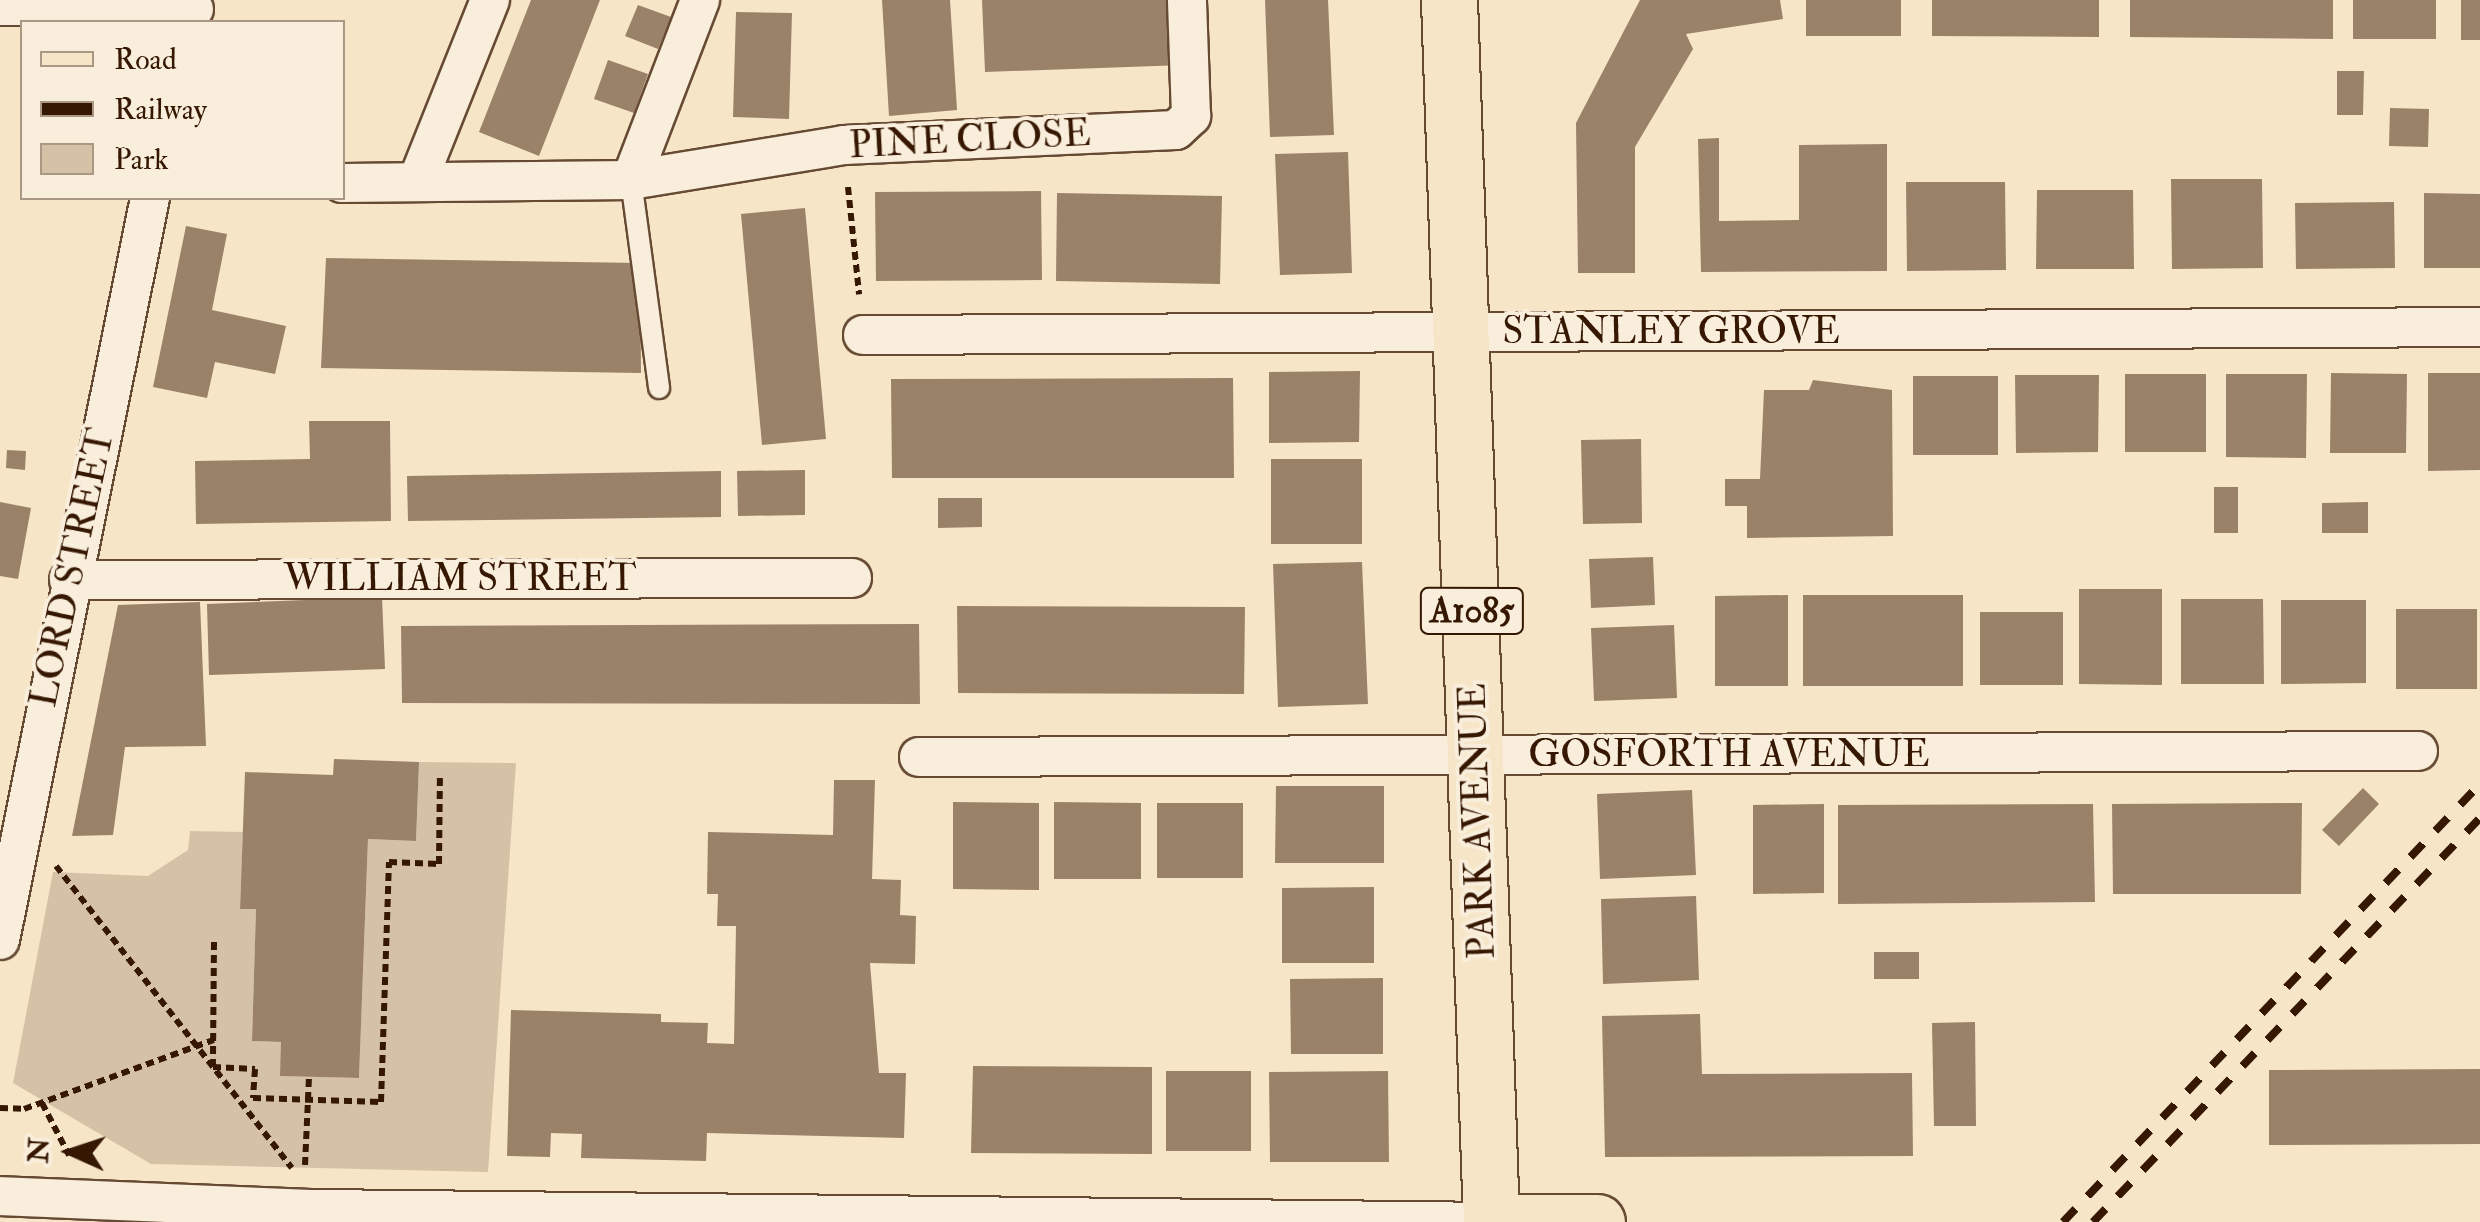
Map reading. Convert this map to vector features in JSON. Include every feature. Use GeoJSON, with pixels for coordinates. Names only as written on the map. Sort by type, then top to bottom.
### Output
{"type":"FeatureCollection","features":[{"type":"Feature","properties":{"kind":"main road","name":"PARK AVENUE"},"geometry":{"type":"LineString","coordinates":[[1449,0],[1491,1222]]}},
{"type":"Feature","properties":{"kind":"main road"},"geometry":{"type":"LineString","coordinates":[[1491,1222],[1596,1222]]}},
{"type":"Feature","properties":{"kind":"street"},"geometry":{"type":"LineString","coordinates":[[418,180],[490,0]]}},
{"type":"Feature","properties":{"kind":"street"},"geometry":{"type":"LineString","coordinates":[[631,180],[700,0]]}},
{"type":"Feature","properties":{"kind":"street","name":"PINE CLOSE"},"geometry":{"type":"LineString","coordinates":[[345,183],[631,180],[844,145],[1176,130],[1191,116],[1186,0]]}},
{"type":"Feature","properties":{"kind":"street"},"geometry":{"type":"LineString","coordinates":[[0,6],[194,11]]}},
{"type":"Feature","properties":{"kind":"street","name":"LORD STREET"},"geometry":{"type":"LineString","coordinates":[[0,940],[69,580],[150,200]]}},
{"type":"Feature","properties":{"kind":"street","name":"STANLEY GROVE"},"geometry":{"type":"LineString","coordinates":[[863,335],[2480,327]]}},
{"type":"Feature","properties":{"kind":"street","name":"WILLIAM STREET"},"geometry":{"type":"LineString","coordinates":[[69,580],[852,578]]}},
{"type":"Feature","properties":{"kind":"street","name":"GOSFORTH AVENUE"},"geometry":{"type":"LineString","coordinates":[[919,756],[2418,750]]}},
{"type":"Feature","properties":{"kind":"street"},"geometry":{"type":"LineString","coordinates":[[0,1196],[316,1216],[1491,1222]]}},
{"type":"Feature","properties":{"kind":"lane"},"geometry":{"type":"LineString","coordinates":[[631,180],[659,388]]}},
{"type":"Feature","properties":{"kind":"path"},"geometry":{"type":"LineString","coordinates":[[844,145],[863,335]]}},
{"type":"Feature","properties":{"kind":"path"},"geometry":{"type":"LineString","coordinates":[[213,1067],[255,1069],[253,1098],[381,1102],[389,862],[439,864],[440,776]]}},
{"type":"Feature","properties":{"kind":"path"},"geometry":{"type":"LineString","coordinates":[[22,822],[304,1183],[309,1077]]}},
{"type":"Feature","properties":{"kind":"path"},"geometry":{"type":"LineString","coordinates":[[213,1067],[214,942]]}},
{"type":"Feature","properties":{"kind":"path"},"geometry":{"type":"LineString","coordinates":[[0,1108],[42,1104],[214,1040]]}},
{"type":"Feature","properties":{"kind":"path"},"geometry":{"type":"LineString","coordinates":[[42,1104],[78,1172],[76,1199]]}},
{"type":"Feature","properties":{"kind":"green space"},"geometry":{"type":"Polygon","coordinates":[[[419,762],[516,763],[488,1172],[151,1164],[13,1083],[53,872],[148,876],[188,850],[190,831],[243,832],[240,908],[256,909],[252,1041],[281,1042],[281,1076],[359,1078],[368,839],[416,841],[419,762]]]}},
{"type":"Feature","properties":{"kind":"building"},"geometry":{"type":"Polygon","coordinates":[[[531,0],[600,0],[539,156],[479,132],[531,0]]]}},
{"type":"Feature","properties":{"kind":"building"},"geometry":{"type":"Polygon","coordinates":[[[882,0],[950,0],[957,110],[889,116],[882,0]]]}},
{"type":"Feature","properties":{"kind":"building"},"geometry":{"type":"Polygon","coordinates":[[[982,0],[1181,0],[1183,65],[985,72],[982,0]]]}},
{"type":"Feature","properties":{"kind":"building"},"geometry":{"type":"Polygon","coordinates":[[[1265,0],[1328,0],[1334,135],[1270,137],[1265,0]]]}},
{"type":"Feature","properties":{"kind":"building"},"geometry":{"type":"Polygon","coordinates":[[[1640,0],[1780,0],[1783,19],[1686,34],[1693,49],[1635,147],[1635,273],[1578,273],[1576,123],[1640,0]]]}},
{"type":"Feature","properties":{"kind":"building"},"geometry":{"type":"Polygon","coordinates":[[[1806,0],[1901,0],[1901,36],[1806,36],[1806,0]]]}},
{"type":"Feature","properties":{"kind":"building"},"geometry":{"type":"Polygon","coordinates":[[[1932,0],[2099,0],[2099,37],[1932,36],[1932,0]]]}},
{"type":"Feature","properties":{"kind":"building"},"geometry":{"type":"Polygon","coordinates":[[[2130,0],[2333,0],[2333,39],[2130,37],[2130,0]]]}},
{"type":"Feature","properties":{"kind":"building"},"geometry":{"type":"Polygon","coordinates":[[[2353,0],[2436,0],[2436,39],[2353,39],[2353,0]]]}},
{"type":"Feature","properties":{"kind":"building"},"geometry":{"type":"Polygon","coordinates":[[[2461,0],[2480,0],[2480,40],[2461,40],[2461,0]]]}},
{"type":"Feature","properties":{"kind":"building"},"geometry":{"type":"Polygon","coordinates":[[[638,5],[671,17],[658,49],[625,36],[638,5]]]}},
{"type":"Feature","properties":{"kind":"building"},"geometry":{"type":"Polygon","coordinates":[[[736,12],[792,13],[789,119],[733,117],[736,12]]]}},
{"type":"Feature","properties":{"kind":"building"},"geometry":{"type":"Polygon","coordinates":[[[608,60],[648,74],[634,113],[594,99],[608,60]]]}},
{"type":"Feature","properties":{"kind":"building"},"geometry":{"type":"Polygon","coordinates":[[[2337,71],[2364,71],[2363,115],[2337,115],[2337,71]]]}},
{"type":"Feature","properties":{"kind":"building"},"geometry":{"type":"Polygon","coordinates":[[[2390,108],[2429,109],[2428,147],[2389,146],[2390,108]]]}},
{"type":"Feature","properties":{"kind":"building"},"geometry":{"type":"Polygon","coordinates":[[[1719,138],[1719,221],[1799,220],[1799,145],[1887,144],[1887,271],[1701,272],[1698,139],[1719,138]]]}},
{"type":"Feature","properties":{"kind":"building"},"geometry":{"type":"Polygon","coordinates":[[[1348,152],[1352,273],[1280,275],[1275,154],[1348,152]]]}},
{"type":"Feature","properties":{"kind":"building"},"geometry":{"type":"Polygon","coordinates":[[[2171,179],[2262,179],[2263,268],[2172,269],[2171,179]]]}},
{"type":"Feature","properties":{"kind":"building"},"geometry":{"type":"Polygon","coordinates":[[[1906,182],[2005,182],[2006,270],[1907,271],[1906,182]]]}},
{"type":"Feature","properties":{"kind":"building"},"geometry":{"type":"Polygon","coordinates":[[[2037,190],[2133,190],[2134,269],[2036,269],[2037,190]]]}},
{"type":"Feature","properties":{"kind":"building"},"geometry":{"type":"Polygon","coordinates":[[[1041,191],[1042,280],[876,281],[875,192],[1041,191]]]}},
{"type":"Feature","properties":{"kind":"building"},"geometry":{"type":"Polygon","coordinates":[[[1057,193],[1222,196],[1220,284],[1056,281],[1057,193]]]}},
{"type":"Feature","properties":{"kind":"building"},"geometry":{"type":"Polygon","coordinates":[[[2424,193],[2480,194],[2480,268],[2424,268],[2424,193]]]}},
{"type":"Feature","properties":{"kind":"building"},"geometry":{"type":"Polygon","coordinates":[[[2394,202],[2395,268],[2296,269],[2295,203],[2394,202]]]}},
{"type":"Feature","properties":{"kind":"building"},"geometry":{"type":"Polygon","coordinates":[[[805,208],[826,439],[762,445],[741,214],[805,208]]]}},
{"type":"Feature","properties":{"kind":"building"},"geometry":{"type":"Polygon","coordinates":[[[186,226],[227,234],[212,310],[286,326],[275,374],[215,362],[207,398],[153,387],[186,226]]]}},
{"type":"Feature","properties":{"kind":"building"},"geometry":{"type":"Polygon","coordinates":[[[326,258],[640,263],[641,373],[321,368],[326,258]]]}},
{"type":"Feature","properties":{"kind":"building"},"geometry":{"type":"Polygon","coordinates":[[[1360,371],[1359,442],[1269,443],[1269,372],[1360,371]]]}},
{"type":"Feature","properties":{"kind":"building"},"geometry":{"type":"Polygon","coordinates":[[[2331,373],[2407,374],[2406,453],[2330,453],[2331,373]]]}},
{"type":"Feature","properties":{"kind":"building"},"geometry":{"type":"Polygon","coordinates":[[[2428,373],[2480,373],[2480,470],[2428,471],[2428,373]]]}},
{"type":"Feature","properties":{"kind":"building"},"geometry":{"type":"Polygon","coordinates":[[[2125,374],[2206,374],[2206,452],[2125,452],[2125,374]]]}},
{"type":"Feature","properties":{"kind":"building"},"geometry":{"type":"Polygon","coordinates":[[[2226,374],[2307,374],[2306,458],[2226,457],[2226,374]]]}},
{"type":"Feature","properties":{"kind":"building"},"geometry":{"type":"Polygon","coordinates":[[[2015,375],[2099,375],[2098,452],[2016,453],[2015,375]]]}},
{"type":"Feature","properties":{"kind":"building"},"geometry":{"type":"Polygon","coordinates":[[[1913,376],[1998,376],[1998,455],[1913,455],[1913,376]]]}},
{"type":"Feature","properties":{"kind":"building"},"geometry":{"type":"Polygon","coordinates":[[[1233,378],[1234,478],[892,478],[891,379],[1233,378]]]}},
{"type":"Feature","properties":{"kind":"building"},"geometry":{"type":"Polygon","coordinates":[[[1813,380],[1892,390],[1893,536],[1747,538],[1747,506],[1725,506],[1725,479],[1760,479],[1764,390],[1809,390],[1813,380]]]}},
{"type":"Feature","properties":{"kind":"building"},"geometry":{"type":"Polygon","coordinates":[[[309,421],[390,421],[391,521],[196,524],[195,461],[310,459],[309,421]]]}},
{"type":"Feature","properties":{"kind":"building"},"geometry":{"type":"Polygon","coordinates":[[[1641,439],[1642,523],[1583,524],[1581,440],[1641,439]]]}},
{"type":"Feature","properties":{"kind":"building"},"geometry":{"type":"Polygon","coordinates":[[[7,450],[26,451],[25,470],[6,468],[7,450]]]}},
{"type":"Feature","properties":{"kind":"building"},"geometry":{"type":"Polygon","coordinates":[[[1271,459],[1362,459],[1362,544],[1271,544],[1271,459]]]}},
{"type":"Feature","properties":{"kind":"building"},"geometry":{"type":"Polygon","coordinates":[[[805,470],[805,515],[738,516],[737,471],[805,470]]]}},
{"type":"Feature","properties":{"kind":"building"},"geometry":{"type":"Polygon","coordinates":[[[721,471],[721,517],[408,521],[407,476],[721,471]]]}},
{"type":"Feature","properties":{"kind":"building"},"geometry":{"type":"Polygon","coordinates":[[[2214,487],[2238,487],[2238,533],[2214,533],[2214,487]]]}},
{"type":"Feature","properties":{"kind":"building"},"geometry":{"type":"Polygon","coordinates":[[[938,498],[982,498],[982,527],[938,528],[938,498]]]}},
{"type":"Feature","properties":{"kind":"building"},"geometry":{"type":"Polygon","coordinates":[[[0,502],[31,508],[18,579],[0,576],[0,502]]]}},
{"type":"Feature","properties":{"kind":"building"},"geometry":{"type":"Polygon","coordinates":[[[2368,502],[2368,533],[2322,533],[2322,503],[2368,502]]]}},
{"type":"Feature","properties":{"kind":"building"},"geometry":{"type":"Polygon","coordinates":[[[1653,557],[1655,605],[1591,608],[1589,559],[1653,557]]]}},
{"type":"Feature","properties":{"kind":"building"},"geometry":{"type":"Polygon","coordinates":[[[1362,562],[1368,704],[1278,707],[1273,564],[1362,562]]]}},
{"type":"Feature","properties":{"kind":"building"},"geometry":{"type":"Polygon","coordinates":[[[2079,589],[2162,589],[2162,685],[2079,684],[2079,589]]]}},
{"type":"Feature","properties":{"kind":"building"},"geometry":{"type":"Polygon","coordinates":[[[1788,595],[1788,686],[1715,686],[1715,596],[1788,595]]]}},
{"type":"Feature","properties":{"kind":"building"},"geometry":{"type":"Polygon","coordinates":[[[1803,595],[1963,595],[1963,686],[1803,686],[1803,595]]]}},
{"type":"Feature","properties":{"kind":"building"},"geometry":{"type":"Polygon","coordinates":[[[382,597],[385,669],[209,675],[207,604],[382,597]]]}},
{"type":"Feature","properties":{"kind":"building"},"geometry":{"type":"Polygon","coordinates":[[[2181,599],[2263,599],[2264,684],[2181,684],[2181,599]]]}},
{"type":"Feature","properties":{"kind":"building"},"geometry":{"type":"Polygon","coordinates":[[[2281,600],[2366,600],[2366,683],[2281,684],[2281,600]]]}},
{"type":"Feature","properties":{"kind":"building"},"geometry":{"type":"Polygon","coordinates":[[[200,602],[206,746],[125,747],[113,835],[72,836],[118,605],[200,602]]]}},
{"type":"Feature","properties":{"kind":"building"},"geometry":{"type":"Polygon","coordinates":[[[957,606],[1245,607],[1244,694],[958,693],[957,606]]]}},
{"type":"Feature","properties":{"kind":"building"},"geometry":{"type":"Polygon","coordinates":[[[2396,609],[2477,609],[2477,689],[2396,689],[2396,609]]]}},
{"type":"Feature","properties":{"kind":"building"},"geometry":{"type":"Polygon","coordinates":[[[1980,612],[2063,612],[2063,685],[1980,685],[1980,612]]]}},
{"type":"Feature","properties":{"kind":"building"},"geometry":{"type":"Polygon","coordinates":[[[919,624],[920,704],[402,703],[401,626],[919,624]]]}},
{"type":"Feature","properties":{"kind":"building"},"geometry":{"type":"Polygon","coordinates":[[[1674,625],[1677,698],[1594,701],[1591,628],[1674,625]]]}},
{"type":"Feature","properties":{"kind":"building"},"geometry":{"type":"Polygon","coordinates":[[[334,759],[419,762],[416,841],[368,839],[359,1078],[280,1076],[281,1042],[252,1041],[256,909],[240,909],[245,772],[333,775],[334,759]]]}},
{"type":"Feature","properties":{"kind":"building"},"geometry":{"type":"Polygon","coordinates":[[[834,780],[875,780],[872,879],[901,880],[900,915],[916,916],[915,964],[870,963],[879,1073],[906,1073],[904,1138],[707,1133],[706,1161],[581,1158],[582,1134],[551,1133],[550,1157],[507,1156],[511,1010],[661,1014],[661,1022],[708,1023],[707,1043],[734,1044],[736,926],[717,926],[718,894],[707,894],[708,832],[833,835],[834,780]]]}},
{"type":"Feature","properties":{"kind":"building"},"geometry":{"type":"Polygon","coordinates":[[[1276,786],[1384,786],[1384,863],[1275,863],[1276,786]]]}},
{"type":"Feature","properties":{"kind":"building"},"geometry":{"type":"Polygon","coordinates":[[[2363,788],[2379,804],[2339,846],[2322,830],[2363,788]]]}},
{"type":"Feature","properties":{"kind":"building"},"geometry":{"type":"Polygon","coordinates":[[[1692,790],[1696,875],[1600,879],[1597,794],[1692,790]]]}},
{"type":"Feature","properties":{"kind":"building"},"geometry":{"type":"Polygon","coordinates":[[[953,802],[1039,803],[1039,890],[953,889],[953,802]]]}},
{"type":"Feature","properties":{"kind":"building"},"geometry":{"type":"Polygon","coordinates":[[[1054,802],[1141,803],[1141,879],[1054,879],[1054,802]]]}},
{"type":"Feature","properties":{"kind":"building"},"geometry":{"type":"Polygon","coordinates":[[[1157,803],[1243,803],[1243,878],[1157,878],[1157,803]]]}},
{"type":"Feature","properties":{"kind":"building"},"geometry":{"type":"Polygon","coordinates":[[[2302,803],[2301,894],[2113,894],[2112,804],[2302,803]]]}},
{"type":"Feature","properties":{"kind":"building"},"geometry":{"type":"Polygon","coordinates":[[[1824,804],[1824,893],[1753,894],[1753,805],[1824,804]]]}},
{"type":"Feature","properties":{"kind":"building"},"geometry":{"type":"Polygon","coordinates":[[[2093,804],[2095,902],[1838,904],[1838,805],[2093,804]]]}},
{"type":"Feature","properties":{"kind":"building"},"geometry":{"type":"Polygon","coordinates":[[[1374,887],[1374,963],[1282,963],[1282,888],[1374,887]]]}},
{"type":"Feature","properties":{"kind":"building"},"geometry":{"type":"Polygon","coordinates":[[[1696,896],[1699,980],[1603,984],[1601,899],[1696,896]]]}},
{"type":"Feature","properties":{"kind":"building"},"geometry":{"type":"Polygon","coordinates":[[[1874,952],[1919,952],[1919,979],[1874,979],[1874,952]]]}},
{"type":"Feature","properties":{"kind":"building"},"geometry":{"type":"Polygon","coordinates":[[[1383,978],[1383,1054],[1291,1054],[1290,979],[1383,978]]]}},
{"type":"Feature","properties":{"kind":"building"},"geometry":{"type":"Polygon","coordinates":[[[1700,1014],[1702,1074],[1912,1073],[1913,1156],[1605,1157],[1602,1016],[1700,1014]]]}},
{"type":"Feature","properties":{"kind":"building"},"geometry":{"type":"Polygon","coordinates":[[[1975,1022],[1976,1126],[1934,1126],[1932,1023],[1975,1022]]]}},
{"type":"Feature","properties":{"kind":"building"},"geometry":{"type":"Polygon","coordinates":[[[973,1066],[1152,1067],[1152,1154],[971,1153],[973,1066]]]}},
{"type":"Feature","properties":{"kind":"building"},"geometry":{"type":"Polygon","coordinates":[[[2480,1069],[2480,1144],[2269,1145],[2269,1070],[2480,1069]]]}},
{"type":"Feature","properties":{"kind":"building"},"geometry":{"type":"Polygon","coordinates":[[[1166,1071],[1251,1071],[1251,1151],[1166,1151],[1166,1071]]]}},
{"type":"Feature","properties":{"kind":"building"},"geometry":{"type":"Polygon","coordinates":[[[1388,1071],[1389,1162],[1270,1162],[1269,1072],[1388,1071]]]}},
{"type":"Feature","properties":{"kind":"railway"},"geometry":{"type":"LineString","coordinates":[[2063,1222],[2480,784]]}},
{"type":"Feature","properties":{"kind":"railway"},"geometry":{"type":"LineString","coordinates":[[2093,1222],[2480,818]]}}]}
